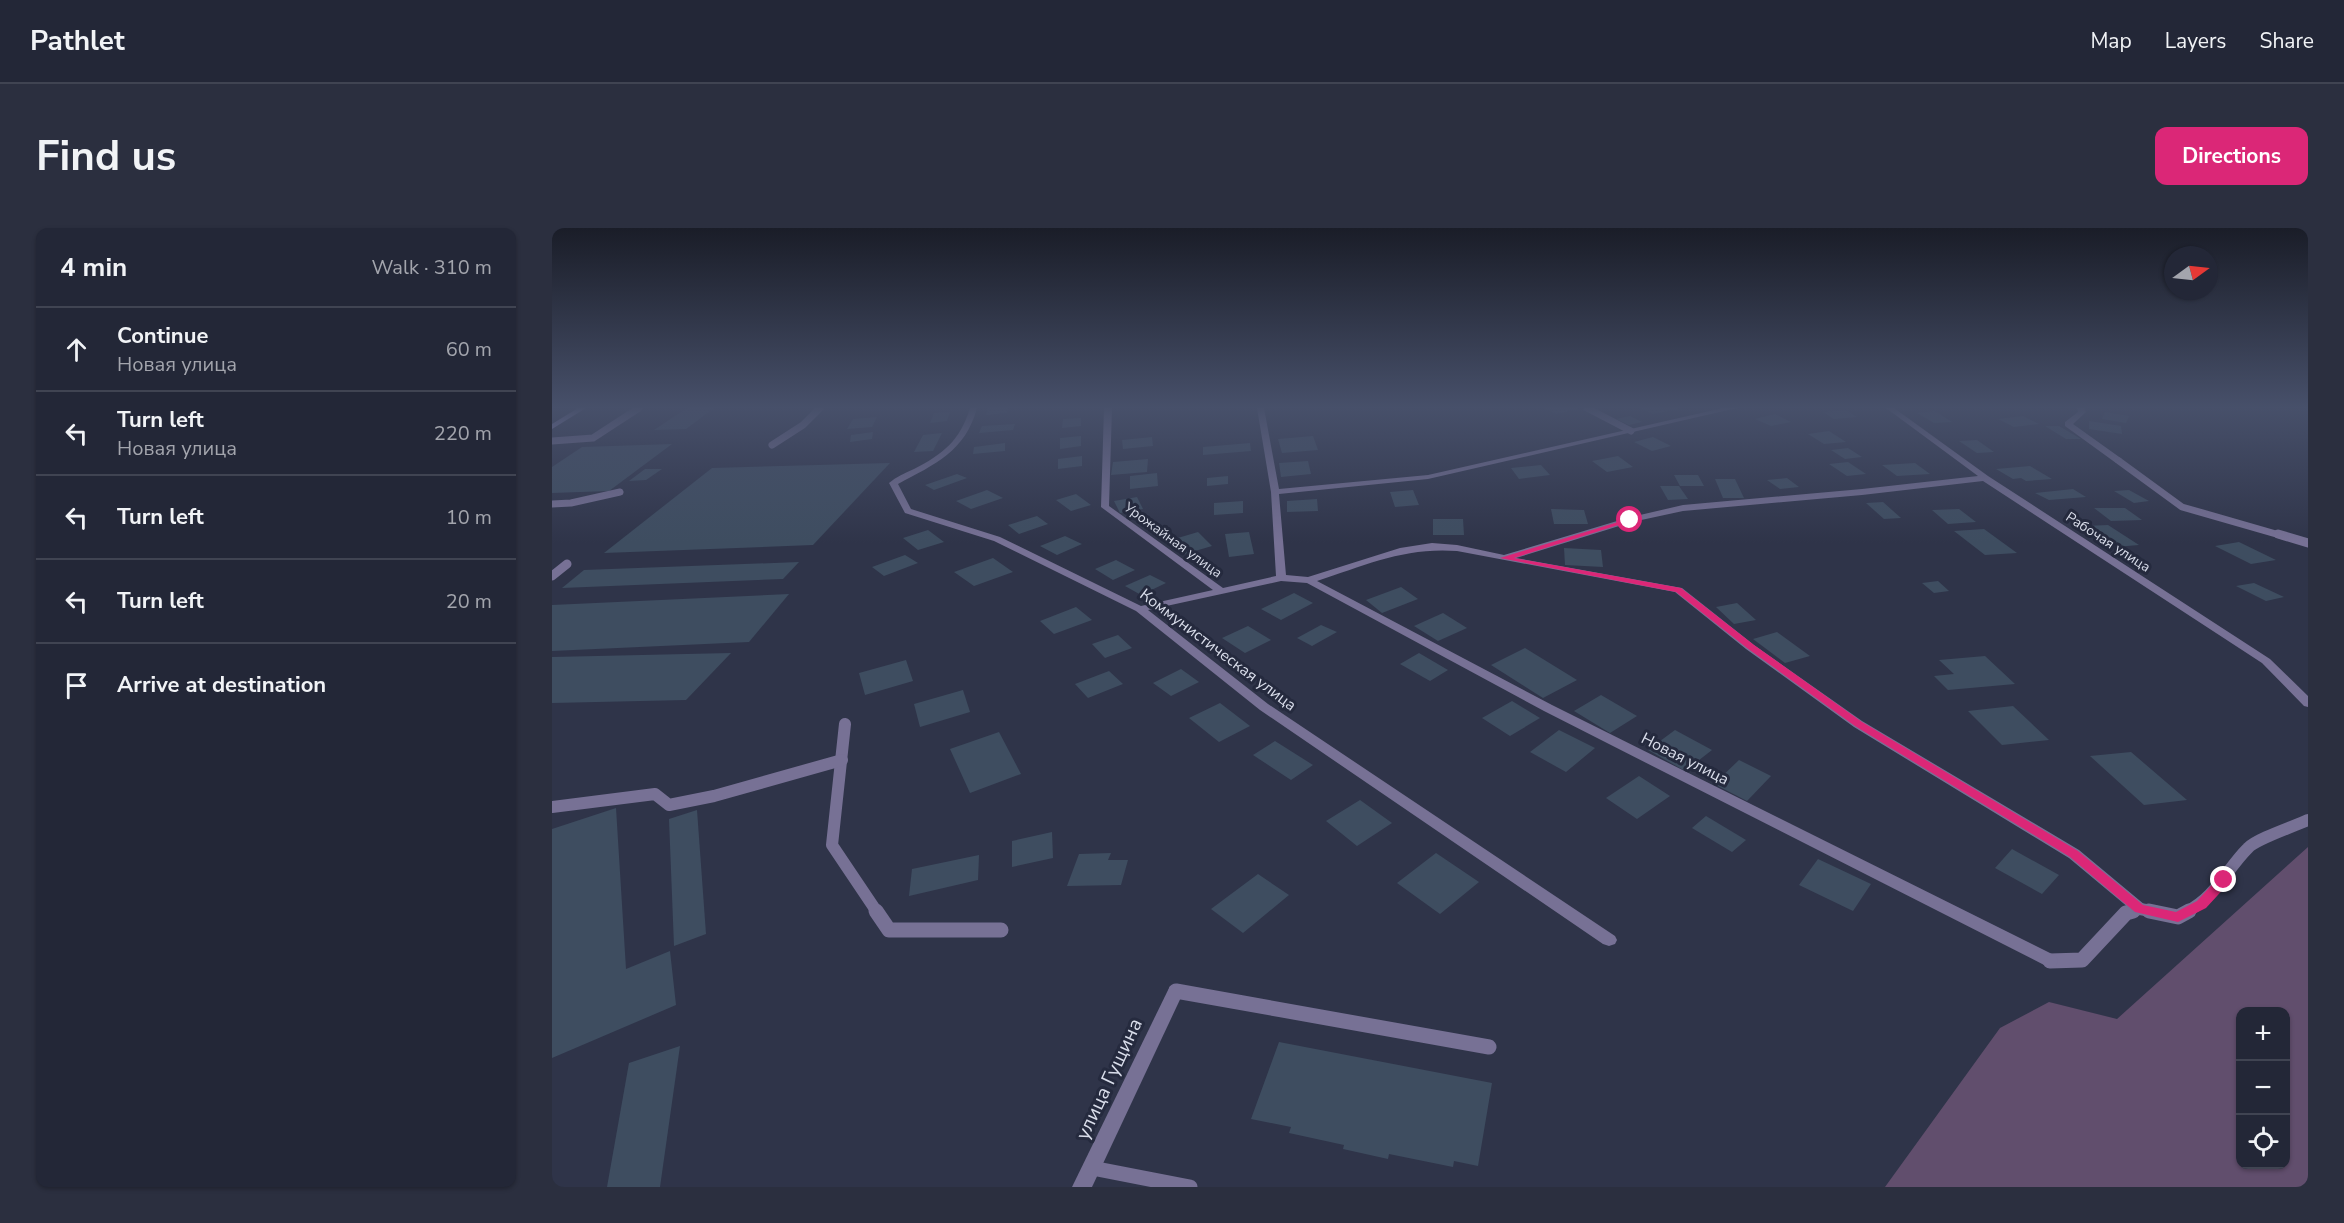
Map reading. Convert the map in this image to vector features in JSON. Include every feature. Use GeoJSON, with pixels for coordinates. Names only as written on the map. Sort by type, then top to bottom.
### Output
{"type":"FeatureCollection","features":[{"type":"Feature","properties":{"kind":"street","name":"Коммунистическая улица"},"geometry":{"type":"LineString","coordinates":[[947,453],[893,483],[908,512],[998,538],[1140,609],[1264,707],[1609,940]]}},
{"type":"Feature","properties":{"kind":"street","name":"Урожайная улица"},"geometry":{"type":"LineString","coordinates":[[1107,453],[1105,507],[1219,590]]}},
{"type":"Feature","properties":{"kind":"street"},"geometry":{"type":"LineString","coordinates":[[1268,453],[1275,492],[1281,578]]}},
{"type":"Feature","properties":{"kind":"street"},"geometry":{"type":"LineString","coordinates":[[1275,492],[1428,477],[1535,453]]}},
{"type":"Feature","properties":{"kind":"street","name":"Рабочая улица"},"geometry":{"type":"LineString","coordinates":[[1950,453],[1985,478],[2266,661],[2308,703]]}},
{"type":"Feature","properties":{"kind":"street"},"geometry":{"type":"LineString","coordinates":[[2108,453],[2119,461]]}},
{"type":"Feature","properties":{"kind":"street","name":"Новая улица"},"geometry":{"type":"LineString","coordinates":[[1504,558],[1630,520],[1683,508],[1985,478]]}},
{"type":"Feature","properties":{"kind":"street","name":"Новая улица"},"geometry":{"type":"LineString","coordinates":[[1140,609],[1281,578],[1309,580],[1403,550],[1432,546],[1456,548],[1678,590],[1750,646],[1858,724],[2074,854],[2140,909]]}},
{"type":"Feature","properties":{"kind":"street","name":"Новая улица"},"geometry":{"type":"LineString","coordinates":[[1309,580],[1548,708],[2050,961]]}},
{"type":"Feature","properties":{"kind":"street","name":"улица Гущина"},"geometry":{"type":"LineString","coordinates":[[1082,1187],[1176,991]]}},
{"type":"Feature","properties":{"kind":"lane"},"geometry":{"type":"LineString","coordinates":[[2119,461],[2182,507],[2308,543]]}},
{"type":"Feature","properties":{"kind":"lane"},"geometry":{"type":"LineString","coordinates":[[552,504],[580,502],[620,492]]}},
{"type":"Feature","properties":{"kind":"lane"},"geometry":{"type":"LineString","coordinates":[[552,576],[567,564]]}},
{"type":"Feature","properties":{"kind":"lane"},"geometry":{"type":"LineString","coordinates":[[845,724],[832,845],[889,930],[1001,930]]}},
{"type":"Feature","properties":{"kind":"lane"},"geometry":{"type":"LineString","coordinates":[[552,807],[655,794],[669,805],[714,796],[842,760]]}},
{"type":"Feature","properties":{"kind":"lane"},"geometry":{"type":"LineString","coordinates":[[2050,961],[2082,960],[2126,913],[2140,909],[2178,917],[2202,904],[2224,880],[2249,846],[2308,820]]}},
{"type":"Feature","properties":{"kind":"lane"},"geometry":{"type":"LineString","coordinates":[[1176,991],[1489,1047]]}},
{"type":"Feature","properties":{"kind":"lane"},"geometry":{"type":"LineString","coordinates":[[1092,1168],[1190,1187]]}},
{"type":"Feature","properties":{"kind":"shaded area"},"geometry":{"type":"Polygon","coordinates":[[[2308,847],[2308,1187],[1885,1187],[2000,1028],[2049,1002],[2117,1019],[2308,847]]]}},
{"type":"Feature","properties":{"kind":"building"},"geometry":{"type":"Polygon","coordinates":[[[573,453],[660,453],[609,491],[552,493],[552,467],[573,453]]]}},
{"type":"Feature","properties":{"kind":"building"},"geometry":{"type":"Polygon","coordinates":[[[1203,453],[1230,453],[1203,455],[1203,453]]]}},
{"type":"Feature","properties":{"kind":"building"},"geometry":{"type":"Polygon","coordinates":[[[1835,453],[1855,453],[1862,457],[1845,459],[1835,453]]]}},
{"type":"Feature","properties":{"kind":"building"},"geometry":{"type":"Polygon","coordinates":[[[1082,456],[1082,466],[1058,469],[1058,459],[1082,456]]]}},
{"type":"Feature","properties":{"kind":"building"},"geometry":{"type":"Polygon","coordinates":[[[1618,456],[1633,467],[1607,472],[1592,461],[1618,456]]]}},
{"type":"Feature","properties":{"kind":"building"},"geometry":{"type":"Polygon","coordinates":[[[1148,459],[1147,472],[1111,475],[1113,462],[1148,459]]]}},
{"type":"Feature","properties":{"kind":"building"},"geometry":{"type":"Polygon","coordinates":[[[1308,461],[1311,474],[1281,477],[1279,463],[1308,461]]]}},
{"type":"Feature","properties":{"kind":"building"},"geometry":{"type":"Polygon","coordinates":[[[1848,462],[1866,474],[1847,476],[1829,464],[1848,462]]]}},
{"type":"Feature","properties":{"kind":"building"},"geometry":{"type":"Polygon","coordinates":[[[890,463],[813,545],[604,553],[712,468],[890,463]]]}},
{"type":"Feature","properties":{"kind":"building"},"geometry":{"type":"Polygon","coordinates":[[[1915,463],[1930,474],[1897,476],[1882,465],[1915,463]]]}},
{"type":"Feature","properties":{"kind":"building"},"geometry":{"type":"Polygon","coordinates":[[[1541,465],[1550,475],[1519,479],[1511,468],[1541,465]]]}},
{"type":"Feature","properties":{"kind":"building"},"geometry":{"type":"Polygon","coordinates":[[[2030,466],[2052,479],[2026,481],[2021,478],[2013,479],[1996,469],[2030,466]]]}},
{"type":"Feature","properties":{"kind":"building"},"geometry":{"type":"Polygon","coordinates":[[[645,469],[662,469],[646,480],[629,481],[645,469]]]}},
{"type":"Feature","properties":{"kind":"building"},"geometry":{"type":"Polygon","coordinates":[[[1157,473],[1158,486],[1130,489],[1130,476],[1157,473]]]}},
{"type":"Feature","properties":{"kind":"building"},"geometry":{"type":"Polygon","coordinates":[[[957,474],[967,478],[934,490],[925,485],[957,474]]]}},
{"type":"Feature","properties":{"kind":"building"},"geometry":{"type":"Polygon","coordinates":[[[1674,475],[1698,475],[1704,486],[1680,486],[1674,475]]]}},
{"type":"Feature","properties":{"kind":"building"},"geometry":{"type":"Polygon","coordinates":[[[1228,476],[1228,484],[1207,486],[1207,478],[1228,476]]]}},
{"type":"Feature","properties":{"kind":"building"},"geometry":{"type":"Polygon","coordinates":[[[1787,478],[1799,487],[1780,489],[1767,480],[1787,478]]]}},
{"type":"Feature","properties":{"kind":"building"},"geometry":{"type":"Polygon","coordinates":[[[1715,479],[1735,479],[1744,498],[1723,498],[1715,479]]]}},
{"type":"Feature","properties":{"kind":"building"},"geometry":{"type":"Polygon","coordinates":[[[1660,486],[1679,486],[1688,499],[1668,500],[1660,486]]]}},
{"type":"Feature","properties":{"kind":"building"},"geometry":{"type":"Polygon","coordinates":[[[2073,489],[2086,497],[2049,500],[2035,493],[2073,489]]]}},
{"type":"Feature","properties":{"kind":"building"},"geometry":{"type":"Polygon","coordinates":[[[987,490],[1003,498],[971,509],[956,501],[987,490]]]}},
{"type":"Feature","properties":{"kind":"building"},"geometry":{"type":"Polygon","coordinates":[[[1413,490],[1419,505],[1395,507],[1390,492],[1413,490]]]}},
{"type":"Feature","properties":{"kind":"building"},"geometry":{"type":"Polygon","coordinates":[[[2129,490],[2149,501],[2134,503],[2114,491],[2129,490]]]}},
{"type":"Feature","properties":{"kind":"building"},"geometry":{"type":"Polygon","coordinates":[[[1076,494],[1091,505],[1071,511],[1056,500],[1076,494]]]}},
{"type":"Feature","properties":{"kind":"building"},"geometry":{"type":"Polygon","coordinates":[[[1137,497],[1143,509],[1120,513],[1114,501],[1137,497]]]}},
{"type":"Feature","properties":{"kind":"building"},"geometry":{"type":"Polygon","coordinates":[[[1317,499],[1318,511],[1287,512],[1287,501],[1317,499]]]}},
{"type":"Feature","properties":{"kind":"building"},"geometry":{"type":"Polygon","coordinates":[[[1243,501],[1243,513],[1214,515],[1214,503],[1243,501]]]}},
{"type":"Feature","properties":{"kind":"building"},"geometry":{"type":"Polygon","coordinates":[[[1883,502],[1901,518],[1884,519],[1866,503],[1883,502]]]}},
{"type":"Feature","properties":{"kind":"building"},"geometry":{"type":"Polygon","coordinates":[[[2094,508],[2125,508],[2142,520],[2111,521],[2094,508]]]}},
{"type":"Feature","properties":{"kind":"building"},"geometry":{"type":"Polygon","coordinates":[[[1551,509],[1584,510],[1588,524],[1554,524],[1551,509]]]}},
{"type":"Feature","properties":{"kind":"building"},"geometry":{"type":"Polygon","coordinates":[[[1959,509],[1976,522],[1948,524],[1932,510],[1959,509]]]}},
{"type":"Feature","properties":{"kind":"building"},"geometry":{"type":"Polygon","coordinates":[[[1037,516],[1048,524],[1019,534],[1008,525],[1037,516]]]}},
{"type":"Feature","properties":{"kind":"building"},"geometry":{"type":"Polygon","coordinates":[[[1433,519],[1463,519],[1464,535],[1433,535],[1433,519]]]}},
{"type":"Feature","properties":{"kind":"building"},"geometry":{"type":"Polygon","coordinates":[[[2108,525],[2139,545],[2115,547],[2085,526],[2108,525]]]}},
{"type":"Feature","properties":{"kind":"building"},"geometry":{"type":"Polygon","coordinates":[[[1984,529],[2017,553],[1985,555],[1954,531],[1984,529]]]}},
{"type":"Feature","properties":{"kind":"building"},"geometry":{"type":"Polygon","coordinates":[[[928,530],[944,542],[918,550],[903,538],[928,530]]]}},
{"type":"Feature","properties":{"kind":"building"},"geometry":{"type":"Polygon","coordinates":[[[1198,532],[1212,546],[1185,554],[1171,540],[1198,532]]]}},
{"type":"Feature","properties":{"kind":"building"},"geometry":{"type":"Polygon","coordinates":[[[1249,532],[1254,554],[1229,557],[1225,534],[1249,532]]]}},
{"type":"Feature","properties":{"kind":"building"},"geometry":{"type":"Polygon","coordinates":[[[1065,536],[1082,544],[1057,555],[1040,546],[1065,536]]]}},
{"type":"Feature","properties":{"kind":"building"},"geometry":{"type":"Polygon","coordinates":[[[2239,542],[2276,560],[2251,564],[2215,546],[2239,542]]]}},
{"type":"Feature","properties":{"kind":"building"},"geometry":{"type":"Polygon","coordinates":[[[1564,548],[1601,550],[1603,567],[1565,565],[1564,548]]]}},
{"type":"Feature","properties":{"kind":"building"},"geometry":{"type":"Polygon","coordinates":[[[905,555],[918,563],[884,576],[872,567],[905,555]]]}},
{"type":"Feature","properties":{"kind":"building"},"geometry":{"type":"Polygon","coordinates":[[[993,558],[1013,572],[974,586],[954,572],[993,558]]]}},
{"type":"Feature","properties":{"kind":"building"},"geometry":{"type":"Polygon","coordinates":[[[1116,560],[1135,570],[1113,580],[1095,569],[1116,560]]]}},
{"type":"Feature","properties":{"kind":"building"},"geometry":{"type":"Polygon","coordinates":[[[799,562],[783,579],[562,588],[584,570],[799,562]]]}},
{"type":"Feature","properties":{"kind":"building"},"geometry":{"type":"Polygon","coordinates":[[[1150,575],[1166,583],[1141,595],[1125,586],[1150,575]]]}},
{"type":"Feature","properties":{"kind":"building"},"geometry":{"type":"Polygon","coordinates":[[[1938,581],[1949,591],[1934,593],[1922,583],[1938,581]]]}},
{"type":"Feature","properties":{"kind":"building"},"geometry":{"type":"Polygon","coordinates":[[[2254,583],[2284,597],[2266,601],[2236,586],[2254,583]]]}},
{"type":"Feature","properties":{"kind":"building"},"geometry":{"type":"Polygon","coordinates":[[[1401,587],[1418,599],[1382,613],[1366,600],[1401,587]]]}},
{"type":"Feature","properties":{"kind":"building"},"geometry":{"type":"Polygon","coordinates":[[[1294,593],[1313,603],[1281,620],[1261,609],[1294,593]]]}},
{"type":"Feature","properties":{"kind":"building"},"geometry":{"type":"Polygon","coordinates":[[[789,594],[749,642],[552,651],[552,605],[789,594]]]}},
{"type":"Feature","properties":{"kind":"building"},"geometry":{"type":"Polygon","coordinates":[[[1737,603],[1756,620],[1734,624],[1716,607],[1737,603]]]}},
{"type":"Feature","properties":{"kind":"building"},"geometry":{"type":"Polygon","coordinates":[[[1076,607],[1092,620],[1054,634],[1040,621],[1076,607]]]}},
{"type":"Feature","properties":{"kind":"building"},"geometry":{"type":"Polygon","coordinates":[[[1443,613],[1467,628],[1438,641],[1414,626],[1443,613]]]}},
{"type":"Feature","properties":{"kind":"building"},"geometry":{"type":"Polygon","coordinates":[[[1321,625],[1337,632],[1312,646],[1297,638],[1321,625]]]}},
{"type":"Feature","properties":{"kind":"building"},"geometry":{"type":"Polygon","coordinates":[[[1248,626],[1271,640],[1245,653],[1222,638],[1248,626]]]}},
{"type":"Feature","properties":{"kind":"building"},"geometry":{"type":"Polygon","coordinates":[[[1777,632],[1810,656],[1785,663],[1753,639],[1777,632]]]}},
{"type":"Feature","properties":{"kind":"building"},"geometry":{"type":"Polygon","coordinates":[[[1118,635],[1132,648],[1105,658],[1092,644],[1118,635]]]}},
{"type":"Feature","properties":{"kind":"building"},"geometry":{"type":"Polygon","coordinates":[[[1525,648],[1577,680],[1543,698],[1491,665],[1525,648]]]}},
{"type":"Feature","properties":{"kind":"building"},"geometry":{"type":"Polygon","coordinates":[[[731,653],[686,700],[552,703],[552,657],[731,653]]]}},
{"type":"Feature","properties":{"kind":"building"},"geometry":{"type":"Polygon","coordinates":[[[1419,653],[1448,670],[1430,681],[1400,664],[1419,653]]]}},
{"type":"Feature","properties":{"kind":"building"},"geometry":{"type":"Polygon","coordinates":[[[1985,656],[2015,684],[1948,690],[1934,676],[1954,674],[1939,660],[1985,656]]]}},
{"type":"Feature","properties":{"kind":"building"},"geometry":{"type":"Polygon","coordinates":[[[906,660],[913,681],[865,695],[859,673],[906,660]]]}},
{"type":"Feature","properties":{"kind":"building"},"geometry":{"type":"Polygon","coordinates":[[[1181,669],[1199,682],[1171,696],[1153,683],[1181,669]]]}},
{"type":"Feature","properties":{"kind":"building"},"geometry":{"type":"Polygon","coordinates":[[[1109,671],[1123,684],[1088,698],[1075,684],[1109,671]]]}},
{"type":"Feature","properties":{"kind":"building"},"geometry":{"type":"Polygon","coordinates":[[[963,690],[970,712],[920,727],[914,704],[963,690]]]}},
{"type":"Feature","properties":{"kind":"building"},"geometry":{"type":"Polygon","coordinates":[[[1601,695],[1637,716],[1610,733],[1574,711],[1601,695]]]}},
{"type":"Feature","properties":{"kind":"building"},"geometry":{"type":"Polygon","coordinates":[[[1512,701],[1540,718],[1510,736],[1482,718],[1512,701]]]}},
{"type":"Feature","properties":{"kind":"building"},"geometry":{"type":"Polygon","coordinates":[[[1220,703],[1250,726],[1219,742],[1189,718],[1220,703]]]}},
{"type":"Feature","properties":{"kind":"building"},"geometry":{"type":"Polygon","coordinates":[[[2013,706],[2049,740],[2002,745],[1968,711],[2013,706]]]}},
{"type":"Feature","properties":{"kind":"building"},"geometry":{"type":"Polygon","coordinates":[[[1559,730],[1595,748],[1566,772],[1530,752],[1559,730]]]}},
{"type":"Feature","properties":{"kind":"building"},"geometry":{"type":"Polygon","coordinates":[[[1675,730],[1712,750],[1685,771],[1648,750],[1675,730]]]}},
{"type":"Feature","properties":{"kind":"building"},"geometry":{"type":"Polygon","coordinates":[[[999,732],[1021,774],[970,793],[950,749],[999,732]]]}},
{"type":"Feature","properties":{"kind":"building"},"geometry":{"type":"Polygon","coordinates":[[[1275,741],[1313,765],[1291,780],[1253,755],[1275,741]]]}},
{"type":"Feature","properties":{"kind":"building"},"geometry":{"type":"Polygon","coordinates":[[[2131,752],[2187,800],[2144,805],[2090,756],[2131,752]]]}},
{"type":"Feature","properties":{"kind":"building"},"geometry":{"type":"Polygon","coordinates":[[[1739,760],[1771,776],[1747,801],[1714,784],[1739,760]]]}},
{"type":"Feature","properties":{"kind":"building"},"geometry":{"type":"Polygon","coordinates":[[[1639,776],[1670,796],[1637,819],[1606,798],[1639,776]]]}},
{"type":"Feature","properties":{"kind":"building"},"geometry":{"type":"Polygon","coordinates":[[[1360,800],[1392,823],[1357,846],[1326,821],[1360,800]]]}},
{"type":"Feature","properties":{"kind":"building"},"geometry":{"type":"Polygon","coordinates":[[[616,808],[626,969],[670,951],[676,1005],[552,1058],[552,829],[616,808]]]}},
{"type":"Feature","properties":{"kind":"building"},"geometry":{"type":"Polygon","coordinates":[[[697,810],[706,934],[674,946],[669,819],[697,810]]]}},
{"type":"Feature","properties":{"kind":"building"},"geometry":{"type":"Polygon","coordinates":[[[1706,816],[1746,840],[1732,852],[1692,828],[1706,816]]]}},
{"type":"Feature","properties":{"kind":"building"},"geometry":{"type":"Polygon","coordinates":[[[1052,832],[1053,858],[1012,867],[1012,841],[1052,832]]]}},
{"type":"Feature","properties":{"kind":"building"},"geometry":{"type":"Polygon","coordinates":[[[2012,849],[2059,875],[2042,894],[1995,868],[2012,849]]]}},
{"type":"Feature","properties":{"kind":"building"},"geometry":{"type":"Polygon","coordinates":[[[1111,853],[1108,860],[1128,860],[1121,885],[1067,886],[1079,854],[1111,853]]]}},
{"type":"Feature","properties":{"kind":"building"},"geometry":{"type":"Polygon","coordinates":[[[1436,853],[1479,882],[1440,914],[1397,883],[1436,853]]]}},
{"type":"Feature","properties":{"kind":"building"},"geometry":{"type":"Polygon","coordinates":[[[979,855],[978,880],[909,896],[912,869],[979,855]]]}},
{"type":"Feature","properties":{"kind":"building"},"geometry":{"type":"Polygon","coordinates":[[[1818,859],[1871,884],[1853,911],[1799,885],[1818,859]]]}},
{"type":"Feature","properties":{"kind":"building"},"geometry":{"type":"Polygon","coordinates":[[[1258,874],[1289,895],[1243,933],[1211,909],[1258,874]]]}},
{"type":"Feature","properties":{"kind":"building"},"geometry":{"type":"Polygon","coordinates":[[[1279,1042],[1492,1083],[1478,1166],[1454,1161],[1453,1167],[1389,1154],[1388,1159],[1343,1149],[1344,1145],[1289,1133],[1291,1127],[1251,1119],[1279,1042]]]}},
{"type":"Feature","properties":{"kind":"building"},"geometry":{"type":"Polygon","coordinates":[[[680,1046],[660,1187],[607,1187],[629,1063],[680,1046]]]}},
{"type":"Feature","properties":{"kind":"route"},"geometry":{"type":"LineString","coordinates":[[1630,520],[1504,558],[1678,590],[1750,646],[1858,724],[2074,854],[2140,909],[2178,917],[2202,904],[2224,880]]}}]}
